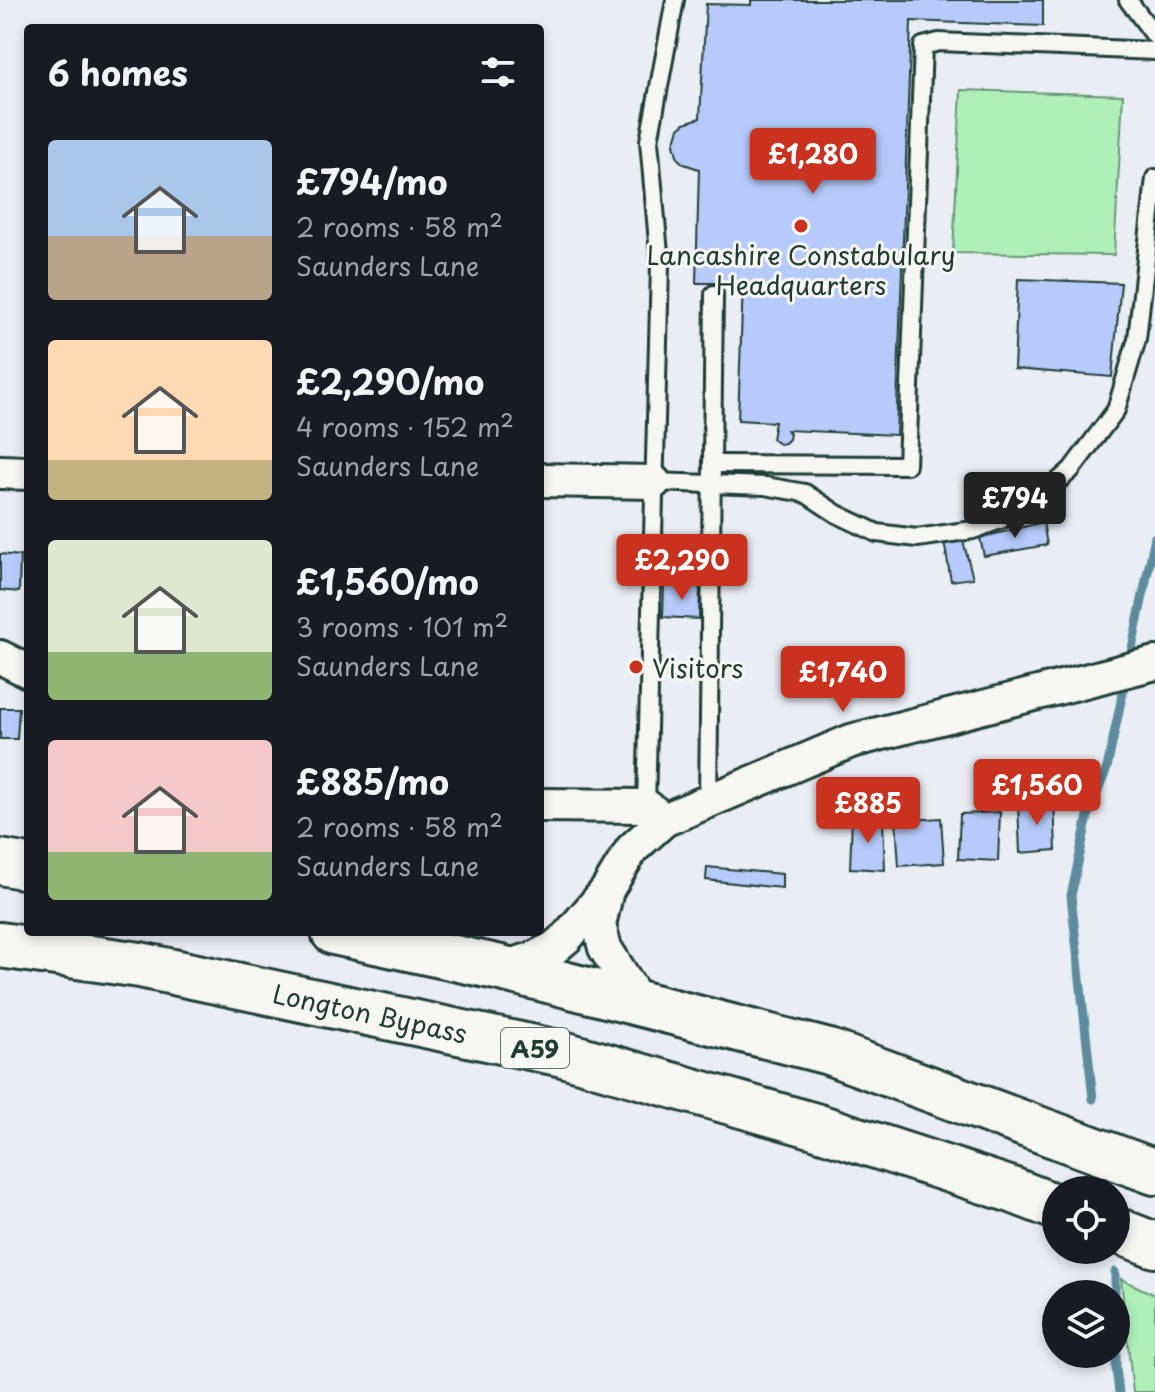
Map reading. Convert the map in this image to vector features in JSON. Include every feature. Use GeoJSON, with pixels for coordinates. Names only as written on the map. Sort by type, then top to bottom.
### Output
{"type":"FeatureCollection","features":[{"type":"Feature","properties":{"kind":"highway"},"geometry":{"type":"LineString","coordinates":[[0,862],[24,866]]}},
{"type":"Feature","properties":{"kind":"highway"},"geometry":{"type":"LineString","coordinates":[[353,936],[501,968],[829,1052],[1155,1172]]}},
{"type":"Feature","properties":{"kind":"highway","name":"Longton Bypass"},"geometry":{"type":"LineString","coordinates":[[0,945],[140,965],[563,1054],[815,1126],[1042,1202]]}},
{"type":"Feature","properties":{"kind":"highway"},"geometry":{"type":"LineString","coordinates":[[1130,1235],[1155,1245]]}},
{"type":"Feature","properties":{"kind":"street"},"geometry":{"type":"LineString","coordinates":[[0,472],[24,473]]}},
{"type":"Feature","properties":{"kind":"street"},"geometry":{"type":"LineString","coordinates":[[544,480],[654,482]]}},
{"type":"Feature","properties":{"kind":"street"},"geometry":{"type":"LineString","coordinates":[[0,657],[24,669]]}},
{"type":"Feature","properties":{"kind":"street"},"geometry":{"type":"LineString","coordinates":[[544,805],[655,813],[708,801],[851,741],[1155,663]]}},
{"type":"Feature","properties":{"kind":"street"},"geometry":{"type":"LineString","coordinates":[[501,968],[532,959],[567,937],[607,890],[655,813]]}},
{"type":"Feature","properties":{"kind":"street"},"geometry":{"type":"LineString","coordinates":[[607,890],[599,925],[605,948],[640,1004]]}},
{"type":"Feature","properties":{"kind":"lane"},"geometry":{"type":"LineString","coordinates":[[655,813],[653,588],[660,265],[649,141],[675,0]]}},
{"type":"Feature","properties":{"kind":"lane"},"geometry":{"type":"LineString","coordinates":[[1128,0],[1155,36]]}},
{"type":"Feature","properties":{"kind":"lane"},"geometry":{"type":"LineString","coordinates":[[712,464],[907,465],[923,46],[939,42],[1155,51]]}},
{"type":"Feature","properties":{"kind":"lane"},"geometry":{"type":"LineString","coordinates":[[654,482],[765,486],[805,493],[837,514],[877,533],[917,538],[973,530],[1024,511],[1071,470],[1116,410],[1137,339],[1155,178]]}},
{"type":"Feature","properties":{"kind":"lane"},"geometry":{"type":"LineString","coordinates":[[708,801],[714,294]]}},
{"type":"Feature","properties":{"kind":"green space"},"geometry":{"type":"Polygon","coordinates":[[[961,90],[1123,95],[1114,255],[953,253],[961,90]]]}},
{"type":"Feature","properties":{"kind":"green space"},"geometry":{"type":"Polygon","coordinates":[[[1130,1283],[1155,1295],[1155,1392],[1133,1392],[1130,1283]]]}},
{"type":"Feature","properties":{"kind":"building","name":"Lancashire Constabulary Headquarters"},"geometry":{"type":"Polygon","coordinates":[[[751,0],[1043,0],[1043,26],[911,21],[896,435],[787,430],[789,439],[779,444],[772,439],[775,422],[738,420],[743,283],[696,283],[699,169],[678,159],[674,144],[679,128],[700,118],[706,4],[751,5],[751,0]]]}},
{"type":"Feature","properties":{"kind":"building"},"geometry":{"type":"Polygon","coordinates":[[[1018,279],[1121,283],[1112,377],[1014,369],[1018,279]]]}},
{"type":"Feature","properties":{"kind":"building"},"geometry":{"type":"Polygon","coordinates":[[[1043,522],[1047,545],[984,556],[980,538],[1043,522]]]}},
{"type":"Feature","properties":{"kind":"building"},"geometry":{"type":"Polygon","coordinates":[[[962,537],[973,578],[951,581],[944,541],[962,537]]]}},
{"type":"Feature","properties":{"kind":"building"},"geometry":{"type":"Polygon","coordinates":[[[0,554],[20,556],[19,592],[0,590],[0,554]]]}},
{"type":"Feature","properties":{"kind":"building"},"geometry":{"type":"Polygon","coordinates":[[[664,585],[700,587],[699,619],[663,617],[664,585]]]}},
{"type":"Feature","properties":{"kind":"building"},"geometry":{"type":"Polygon","coordinates":[[[0,708],[19,708],[17,739],[0,739],[0,708]]]}},
{"type":"Feature","properties":{"kind":"building"},"geometry":{"type":"Polygon","coordinates":[[[1054,800],[1056,850],[1020,853],[1018,804],[1054,800]]]}},
{"type":"Feature","properties":{"kind":"building"},"geometry":{"type":"Polygon","coordinates":[[[1000,812],[998,861],[958,859],[960,814],[1000,812]]]}},
{"type":"Feature","properties":{"kind":"building"},"geometry":{"type":"Polygon","coordinates":[[[941,818],[944,863],[899,866],[896,821],[941,818]]]}},
{"type":"Feature","properties":{"kind":"building"},"geometry":{"type":"Polygon","coordinates":[[[852,819],[883,820],[885,870],[850,868],[852,819]]]}},
{"type":"Feature","properties":{"kind":"building"},"geometry":{"type":"Polygon","coordinates":[[[707,867],[782,874],[782,888],[706,880],[707,867]]]}},
{"type":"Feature","properties":{"kind":"waterway"},"geometry":{"type":"LineString","coordinates":[[1129,663],[1155,537]]}},
{"type":"Feature","properties":{"kind":"waterway"},"geometry":{"type":"LineString","coordinates":[[1093,1099],[1071,896],[1088,816],[1107,768],[1126,677]]}},
{"type":"Feature","properties":{"kind":"waterway"},"geometry":{"type":"LineString","coordinates":[[1115,1272],[1115,1280]]}},
{"type":"Feature","properties":{"kind":"waterway"},"geometry":{"type":"LineString","coordinates":[[1116,1368],[1119,1392]]}},
{"type":"Feature","properties":{"kind":"place","name":"Lancashire Constabulary Headquarters"},"geometry":{"type":"Point","coordinates":[801,226]}},
{"type":"Feature","properties":{"kind":"place","name":"Visitors"},"geometry":{"type":"Point","coordinates":[636,667]}}]}
